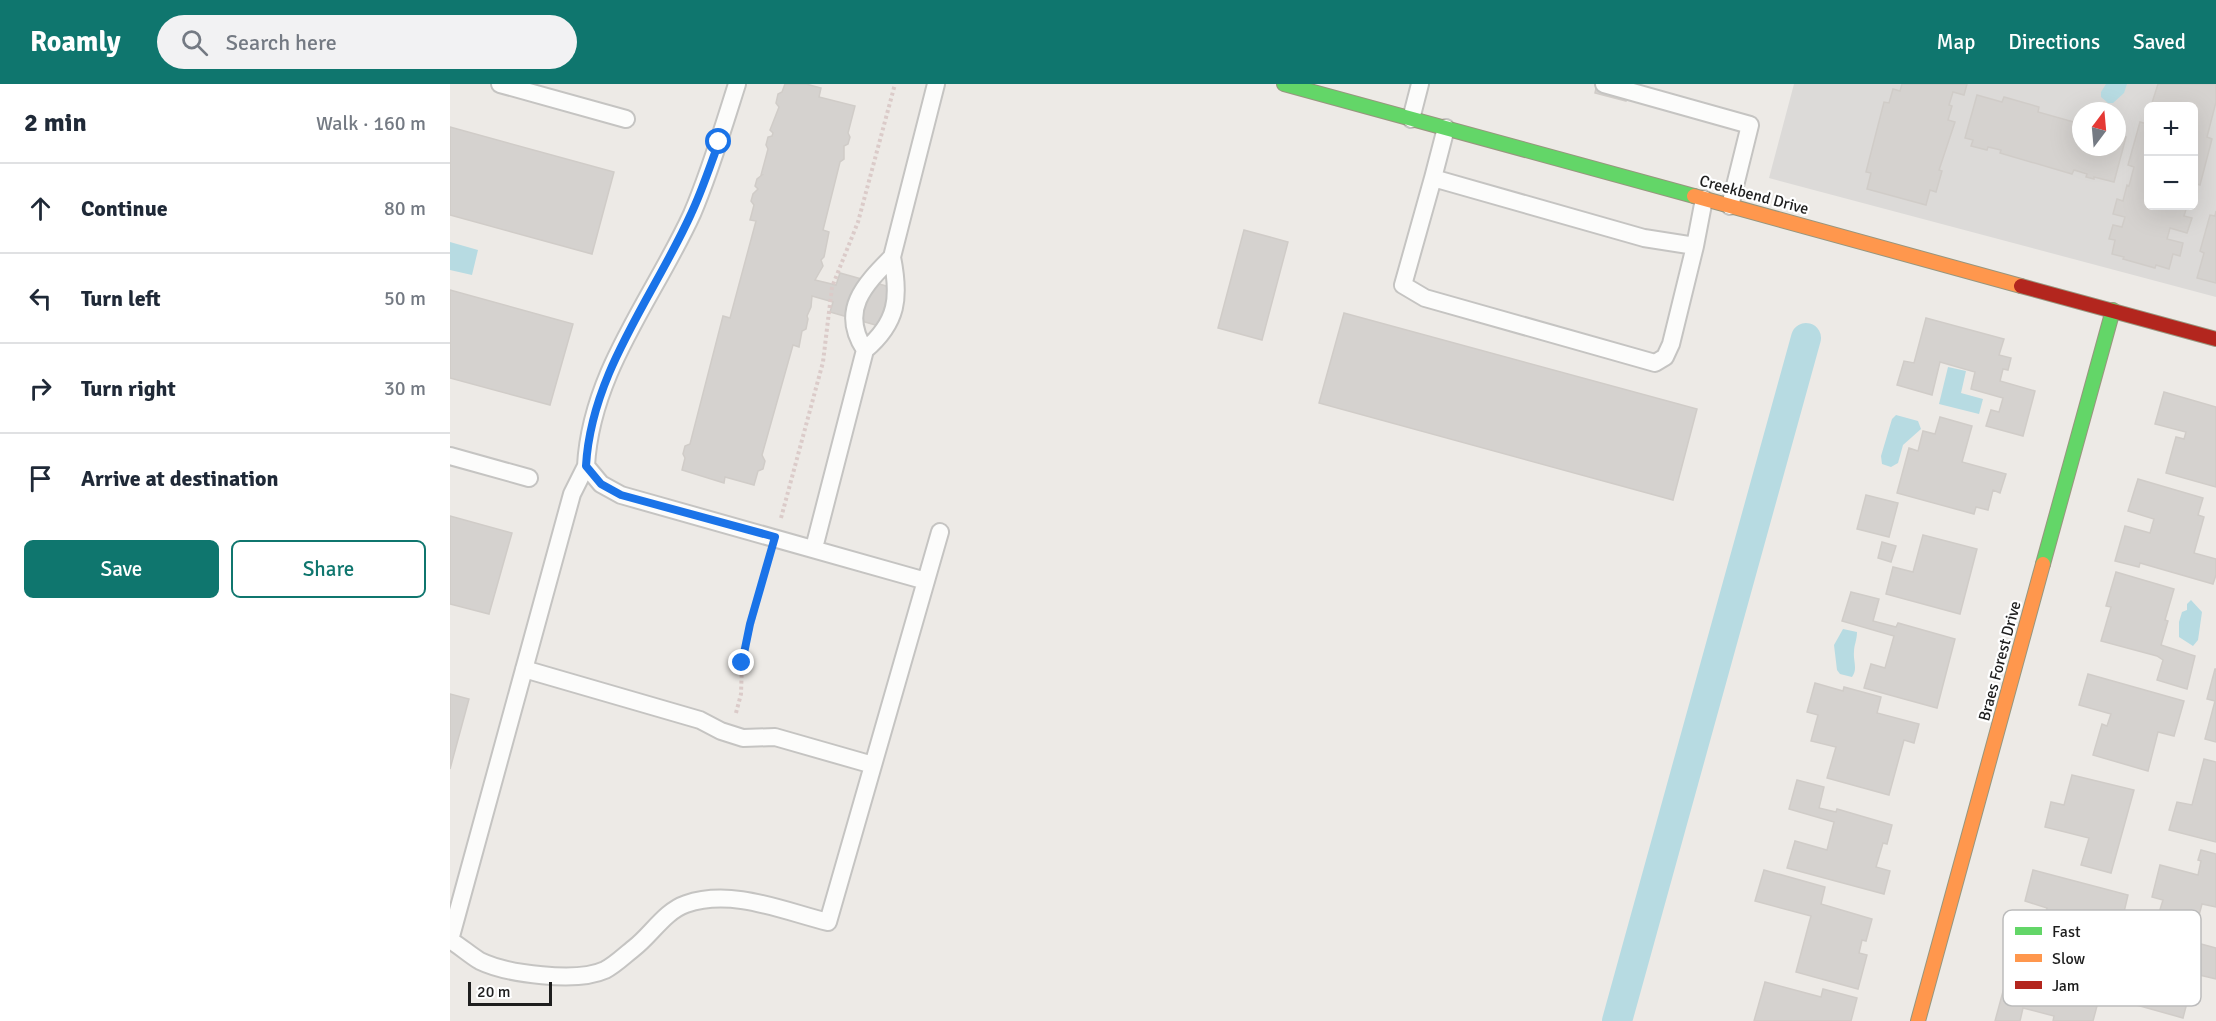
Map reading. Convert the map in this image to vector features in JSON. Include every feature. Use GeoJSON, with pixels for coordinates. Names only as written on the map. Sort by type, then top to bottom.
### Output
{"type":"FeatureCollection","features":[{"type":"Feature","properties":{"kind":"street","name":"Creekbend Drive"},"geometry":{"type":"LineString","coordinates":[[1284,84],[1329,90],[1446,129],[2216,339]]}},
{"type":"Feature","properties":{"kind":"street","name":"Braes Forest Drive"},"geometry":{"type":"LineString","coordinates":[[1918,1021],[2113,310]]}},
{"type":"Feature","properties":{"kind":"lane"},"geometry":{"type":"LineString","coordinates":[[500,84],[626,119]]}},
{"type":"Feature","properties":{"kind":"lane"},"geometry":{"type":"LineString","coordinates":[[737,84],[719,142],[692,214],[613,361],[587,442],[586,466],[572,494],[450,940],[481,961],[510,969],[566,978],[588,975],[606,969],[636,947],[664,920],[684,905],[708,899],[735,898],[828,922],[940,532]]}},
{"type":"Feature","properties":{"kind":"lane"},"geometry":{"type":"LineString","coordinates":[[814,548],[865,350],[881,336],[895,310],[897,283],[892,257],[936,84]]}},
{"type":"Feature","properties":{"kind":"lane"},"geometry":{"type":"LineString","coordinates":[[1411,119],[1420,84]]}},
{"type":"Feature","properties":{"kind":"lane"},"geometry":{"type":"LineString","coordinates":[[1604,84],[1750,125],[1730,206]]}},
{"type":"Feature","properties":{"kind":"lane"},"geometry":{"type":"LineString","coordinates":[[1446,129],[1403,285],[1425,298],[1655,363],[1665,357],[1671,344],[1704,199]]}},
{"type":"Feature","properties":{"kind":"lane"},"geometry":{"type":"LineString","coordinates":[[1433,178],[1644,238],[1695,246]]}},
{"type":"Feature","properties":{"kind":"lane"},"geometry":{"type":"LineString","coordinates":[[865,350],[856,336],[854,309],[866,283],[892,257]]}},
{"type":"Feature","properties":{"kind":"lane"},"geometry":{"type":"LineString","coordinates":[[450,456],[530,478]]}},
{"type":"Feature","properties":{"kind":"lane"},"geometry":{"type":"LineString","coordinates":[[586,466],[601,484],[621,495],[926,581]]}},
{"type":"Feature","properties":{"kind":"lane"},"geometry":{"type":"LineString","coordinates":[[524,669],[700,720],[743,738],[775,737],[873,765]]}},
{"type":"Feature","properties":{"kind":"path"},"geometry":{"type":"LineString","coordinates":[[731,734],[741,694],[744,654],[823,362],[832,287],[858,222],[895,84]]}},
{"type":"Feature","properties":{"kind":"shaded area"},"geometry":{"type":"Polygon","coordinates":[[[1794,84],[2216,84],[2216,297],[1769,178],[1794,84]]]}},
{"type":"Feature","properties":{"kind":"water"},"geometry":{"type":"Polygon","coordinates":[[[2106,84],[2127,84],[2124,93],[2114,102],[2107,102],[2101,97],[2106,84]]]}},
{"type":"Feature","properties":{"kind":"water"},"geometry":{"type":"Polygon","coordinates":[[[450,242],[478,250],[472,275],[450,270],[450,242]]]}},
{"type":"Feature","properties":{"kind":"water"},"geometry":{"type":"Polygon","coordinates":[[[1948,367],[1966,371],[1961,393],[1983,399],[1979,414],[1939,404],[1948,367]]]}},
{"type":"Feature","properties":{"kind":"water"},"geometry":{"type":"Polygon","coordinates":[[[1896,415],[1918,421],[1921,429],[1903,445],[1898,463],[1891,467],[1882,464],[1881,456],[1892,419],[1896,415]]]}},
{"type":"Feature","properties":{"kind":"water"},"geometry":{"type":"Polygon","coordinates":[[[2191,600],[2202,612],[2198,640],[2193,646],[2179,637],[2182,612],[2187,610],[2187,604],[2191,600]]]}},
{"type":"Feature","properties":{"kind":"water"},"geometry":{"type":"Polygon","coordinates":[[[1843,629],[1857,632],[1854,649],[1855,671],[1852,677],[1840,674],[1837,670],[1834,645],[1843,629]]]}},
{"type":"Feature","properties":{"kind":"building"},"geometry":{"type":"Polygon","coordinates":[[[785,84],[806,84],[821,88],[819,97],[855,106],[848,133],[850,137],[848,144],[844,146],[844,159],[840,162],[823,230],[829,232],[824,257],[821,260],[823,266],[815,280],[836,285],[840,273],[890,287],[879,326],[830,312],[833,302],[812,296],[806,329],[802,331],[799,347],[793,345],[762,455],[765,461],[763,469],[758,471],[754,485],[725,477],[724,483],[682,470],[685,458],[683,454],[685,446],[690,444],[723,316],[730,318],[756,221],[750,220],[754,205],[751,201],[758,189],[755,186],[757,179],[762,175],[768,149],[766,145],[768,137],[773,133],[770,130],[779,107],[776,103],[778,94],[782,92],[785,84]]]}},
{"type":"Feature","properties":{"kind":"building"},"geometry":{"type":"Polygon","coordinates":[[[1597,84],[1631,84],[1626,101],[1595,93],[1597,84]]]}},
{"type":"Feature","properties":{"kind":"building"},"geometry":{"type":"Polygon","coordinates":[[[1902,84],[1967,84],[1964,95],[1953,92],[1948,120],[1955,122],[1939,170],[1942,171],[1936,192],[1930,190],[1926,205],[1867,189],[1871,173],[1866,172],[1884,102],[1889,103],[1893,89],[1900,91],[1902,84]]]}},
{"type":"Feature","properties":{"kind":"building"},"geometry":{"type":"Polygon","coordinates":[[[2158,84],[2216,84],[2216,102],[2207,137],[2212,139],[2200,185],[2198,184],[2198,102],[2152,102],[2158,84]]]}},
{"type":"Feature","properties":{"kind":"building"},"geometry":{"type":"Polygon","coordinates":[[[1977,95],[2002,102],[2004,97],[2039,107],[2038,112],[2072,121],[2072,156],[2121,156],[2114,182],[2086,177],[2087,174],[2074,170],[2072,174],[2000,153],[2001,150],[1988,147],[1987,150],[1971,146],[1973,140],[1965,138],[1977,95]]]}},
{"type":"Feature","properties":{"kind":"building"},"geometry":{"type":"Polygon","coordinates":[[[2140,122],[2144,123],[2144,210],[2186,210],[2184,216],[2192,218],[2187,233],[2170,228],[2167,239],[2183,243],[2180,256],[2173,254],[2169,269],[2156,265],[2155,268],[2112,254],[2115,240],[2109,239],[2113,225],[2122,227],[2125,217],[2113,214],[2117,199],[2123,201],[2127,185],[2129,186],[2134,167],[2128,165],[2140,122]]]}},
{"type":"Feature","properties":{"kind":"building"},"geometry":{"type":"Polygon","coordinates":[[[450,127],[614,172],[592,254],[450,215],[450,127]]]}},
{"type":"Feature","properties":{"kind":"building"},"geometry":{"type":"Polygon","coordinates":[[[2216,211],[2216,283],[2197,278],[2204,253],[2200,251],[2210,215],[2215,216],[2216,211]]]}},
{"type":"Feature","properties":{"kind":"building"},"geometry":{"type":"Polygon","coordinates":[[[1244,230],[1288,242],[1262,340],[1218,328],[1244,230]]]}},
{"type":"Feature","properties":{"kind":"building"},"geometry":{"type":"Polygon","coordinates":[[[450,290],[573,324],[550,405],[450,378],[450,290]]]}},
{"type":"Feature","properties":{"kind":"building"},"geometry":{"type":"Polygon","coordinates":[[[1344,313],[1697,409],[1673,500],[1319,403],[1344,313]]]}},
{"type":"Feature","properties":{"kind":"building"},"geometry":{"type":"Polygon","coordinates":[[[1926,318],[2004,339],[1999,355],[2011,358],[2008,370],[2003,369],[2000,381],[2035,391],[2023,436],[1986,426],[1991,410],[1999,412],[2003,398],[1971,389],[1975,372],[1940,362],[1932,395],[1897,385],[1904,361],[1914,363],[1926,318]]]}},
{"type":"Feature","properties":{"kind":"building"},"geometry":{"type":"Polygon","coordinates":[[[2164,392],[2216,407],[2216,487],[2166,473],[2176,437],[2184,439],[2186,432],[2155,424],[2164,392]]]}},
{"type":"Feature","properties":{"kind":"building"},"geometry":{"type":"Polygon","coordinates":[[[1940,417],[1972,426],[1962,462],[2006,474],[2000,493],[1993,490],[1988,510],[1976,507],[1974,514],[1897,493],[1909,448],[1918,451],[1923,431],[1935,434],[1940,417]]]}},
{"type":"Feature","properties":{"kind":"building"},"geometry":{"type":"Polygon","coordinates":[[[2138,479],[2203,498],[2198,515],[2204,517],[2194,553],[2216,559],[2216,575],[2213,584],[2140,563],[2139,567],[2115,561],[2125,526],[2150,533],[2154,519],[2128,511],[2138,479]]]}},
{"type":"Feature","properties":{"kind":"building"},"geometry":{"type":"Polygon","coordinates":[[[1866,495],[1898,503],[1889,537],[1857,529],[1866,495]]]}},
{"type":"Feature","properties":{"kind":"building"},"geometry":{"type":"Polygon","coordinates":[[[450,516],[512,533],[489,614],[450,604],[450,516]]]}},
{"type":"Feature","properties":{"kind":"building"},"geometry":{"type":"Polygon","coordinates":[[[1923,535],[1977,549],[1960,614],[1886,594],[1893,567],[1913,572],[1923,535]]]}},
{"type":"Feature","properties":{"kind":"building"},"geometry":{"type":"Polygon","coordinates":[[[1882,542],[1896,546],[1891,562],[1878,558],[1882,542]]]}},
{"type":"Feature","properties":{"kind":"building"},"geometry":{"type":"Polygon","coordinates":[[[2116,572],[2174,589],[2161,645],[2195,656],[2187,689],[2157,680],[2163,660],[2157,656],[2101,641],[2111,607],[2106,606],[2116,572]]]}},
{"type":"Feature","properties":{"kind":"building"},"geometry":{"type":"Polygon","coordinates":[[[1851,592],[1879,599],[1873,621],[1896,627],[1898,623],[1955,639],[1937,708],[1864,688],[1871,664],[1885,668],[1894,636],[1842,621],[1851,592]]]}},
{"type":"Feature","properties":{"kind":"building"},"geometry":{"type":"Polygon","coordinates":[[[2215,669],[2216,742],[2205,739],[2215,701],[2207,699],[2215,669]]]}},
{"type":"Feature","properties":{"kind":"building"},"geometry":{"type":"Polygon","coordinates":[[[2088,674],[2184,701],[2174,736],[2158,732],[2148,771],[2093,755],[2102,724],[2107,726],[2111,714],[2079,705],[2088,674]]]}},
{"type":"Feature","properties":{"kind":"building"},"geometry":{"type":"Polygon","coordinates":[[[1815,683],[1843,691],[1844,687],[1881,697],[1877,713],[1919,724],[1914,743],[1904,740],[1889,795],[1827,778],[1836,747],[1811,741],[1818,715],[1807,712],[1815,683]]]}},
{"type":"Feature","properties":{"kind":"building"},"geometry":{"type":"Polygon","coordinates":[[[450,694],[469,699],[450,769],[450,694]]]}},
{"type":"Feature","properties":{"kind":"building"},"geometry":{"type":"Polygon","coordinates":[[[2204,759],[2216,762],[2216,842],[2169,830],[2177,802],[2192,805],[2204,759]]]}},
{"type":"Feature","properties":{"kind":"building"},"geometry":{"type":"Polygon","coordinates":[[[2072,775],[2134,790],[2111,873],[2081,865],[2089,838],[2045,827],[2051,802],[2064,805],[2072,775]]]}},
{"type":"Feature","properties":{"kind":"building"},"geometry":{"type":"Polygon","coordinates":[[[1797,780],[1824,787],[1819,808],[1836,812],[1837,809],[1892,825],[1887,844],[1883,843],[1876,867],[1890,871],[1884,894],[1787,868],[1795,841],[1827,850],[1834,822],[1789,809],[1797,780]]]}},
{"type":"Feature","properties":{"kind":"building"},"geometry":{"type":"Polygon","coordinates":[[[2201,850],[2216,854],[2216,907],[2202,904],[2200,910],[2160,910],[2163,900],[2152,897],[2160,865],[2198,875],[2201,861],[2198,860],[2201,850]]]}},
{"type":"Feature","properties":{"kind":"building"},"geometry":{"type":"Polygon","coordinates":[[[1764,870],[1825,887],[1821,904],[1872,919],[1866,941],[1862,940],[1859,953],[1867,955],[1858,989],[1796,972],[1811,916],[1755,901],[1764,870]]]}},
{"type":"Feature","properties":{"kind":"building"},"geometry":{"type":"Polygon","coordinates":[[[2033,870],[2128,895],[2124,910],[2046,910],[2047,908],[2025,901],[2033,870]]]}},
{"type":"Feature","properties":{"kind":"building"},"geometry":{"type":"Polygon","coordinates":[[[2201,944],[2216,948],[2216,979],[2201,975],[2201,944]]]}},
{"type":"Feature","properties":{"kind":"building"},"geometry":{"type":"Polygon","coordinates":[[[1765,982],[1821,997],[1823,989],[1857,998],[1851,1021],[1754,1021],[1765,982]]]}},
{"type":"Feature","properties":{"kind":"building"},"geometry":{"type":"Polygon","coordinates":[[[2003,992],[2003,1006],[2097,1006],[2093,1021],[2053,1021],[2054,1016],[2023,1008],[2020,1021],[1995,1021],[2003,992]]]}},
{"type":"Feature","properties":{"kind":"building"},"geometry":{"type":"Polygon","coordinates":[[[2140,1006],[2186,1006],[2183,1018],[2140,1006]]]}},
{"type":"Feature","properties":{"kind":"waterway"},"geometry":{"type":"LineString","coordinates":[[1617,1021],[1806,338]]}},
{"type":"Feature","properties":{"kind":"traffic: fast"},"geometry":{"type":"LineString","coordinates":[[1284,84],[1694,196]]}},
{"type":"Feature","properties":{"kind":"traffic: fast"},"geometry":{"type":"LineString","coordinates":[[2043,564],[2113,310]]}},
{"type":"Feature","properties":{"kind":"traffic: slow"},"geometry":{"type":"LineString","coordinates":[[1694,196],[2021,286]]}},
{"type":"Feature","properties":{"kind":"traffic: slow"},"geometry":{"type":"LineString","coordinates":[[1918,1021],[2043,564]]}},
{"type":"Feature","properties":{"kind":"traffic: jam"},"geometry":{"type":"LineString","coordinates":[[2021,286],[2216,339]]}},
{"type":"Feature","properties":{"kind":"route"},"geometry":{"type":"LineString","coordinates":[[719,142],[692,214],[613,361],[587,442],[586,466],[601,484],[621,495],[775,537],[750,624],[742,663]]}}]}
